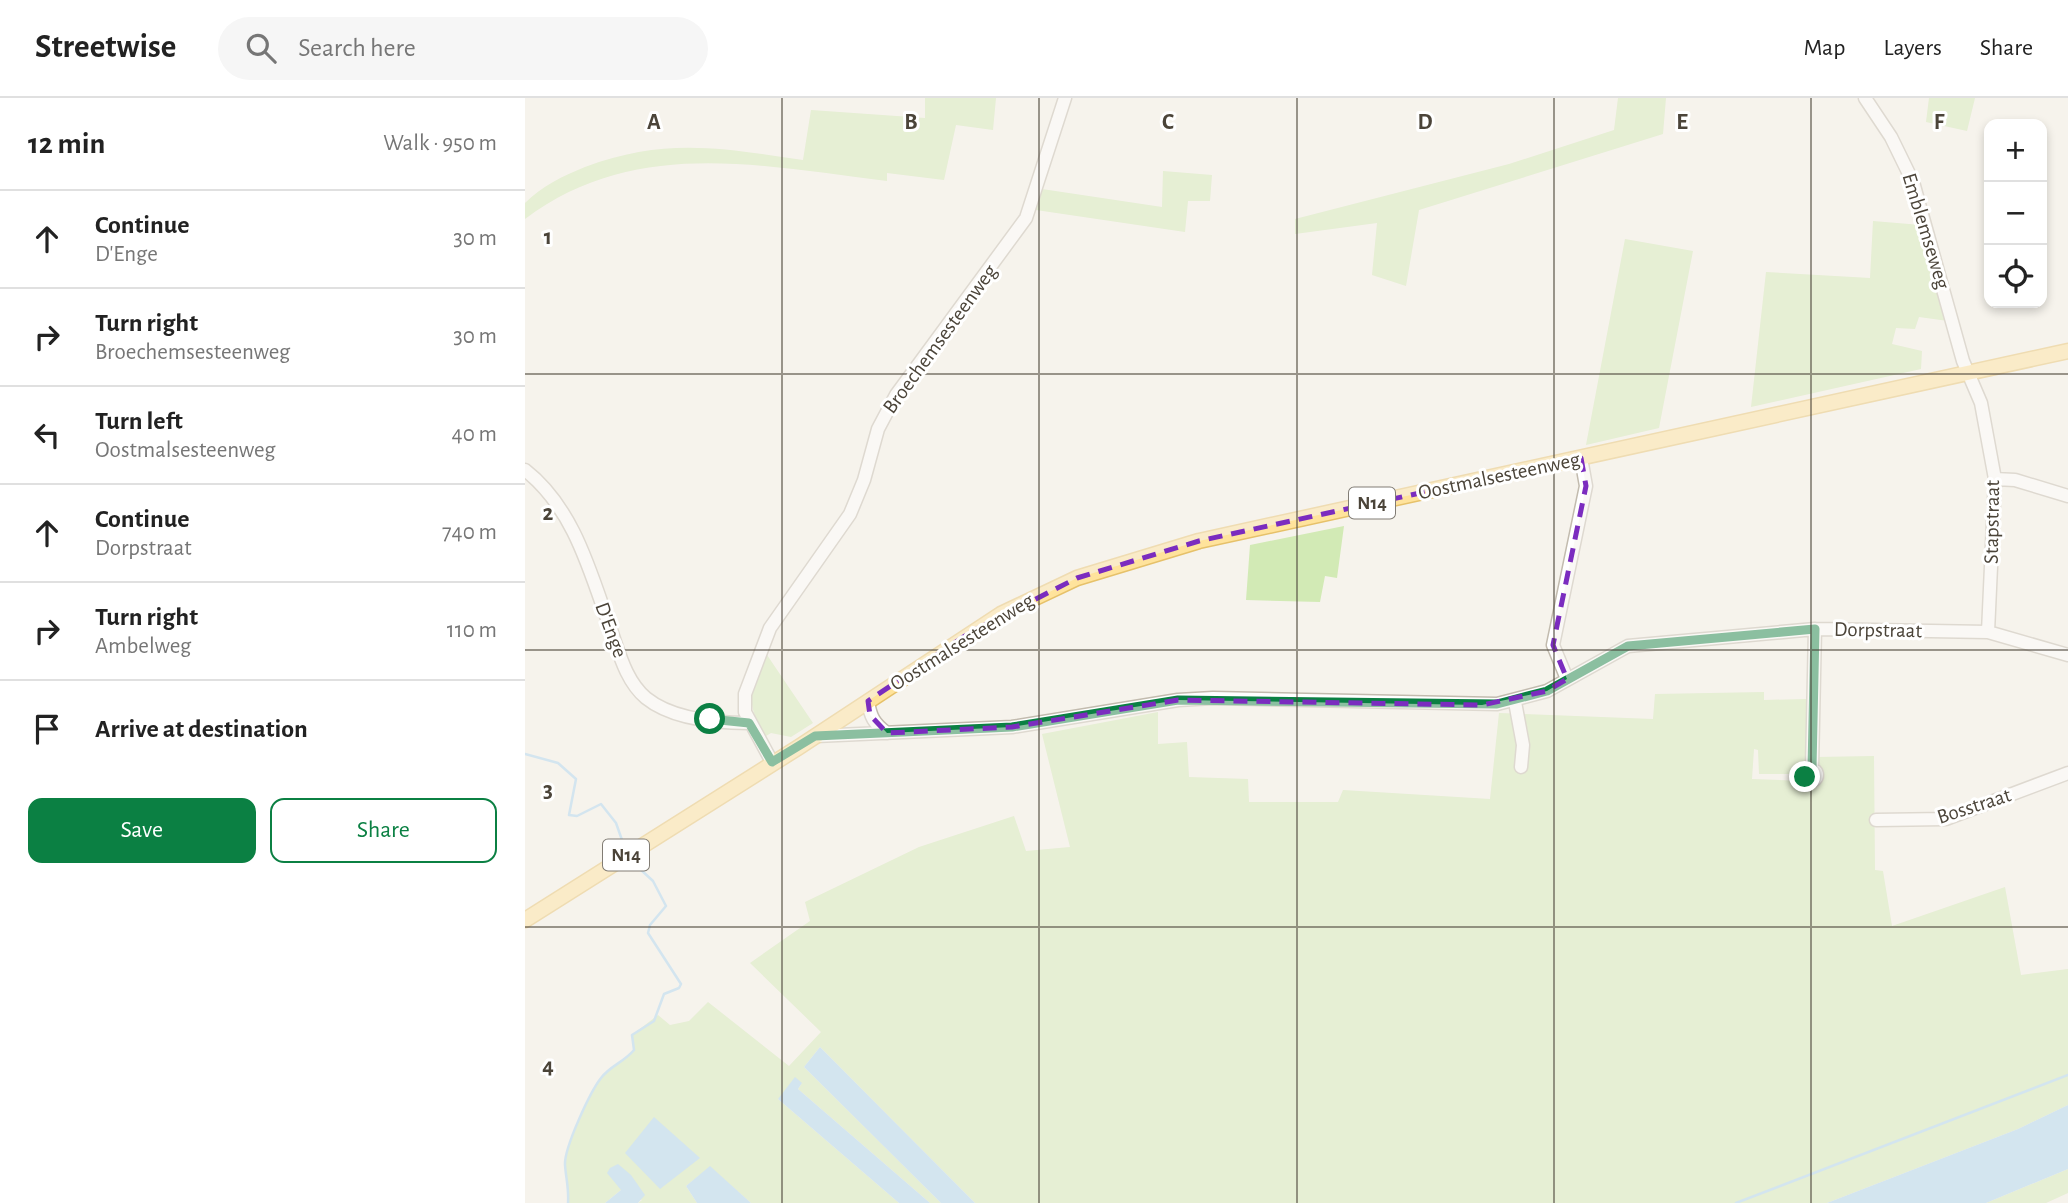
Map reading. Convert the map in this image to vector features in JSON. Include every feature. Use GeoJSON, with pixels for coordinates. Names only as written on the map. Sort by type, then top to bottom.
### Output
{"type":"FeatureCollection","features":[{"type":"Feature","properties":{"kind":"main road","name":"Oostmalsesteenweg"},"geometry":{"type":"LineString","coordinates":[[772,762],[1001,614],[1090,574],[1199,541],[2068,351]]}},
{"type":"Feature","properties":{"kind":"main road","name":"N14"},"geometry":{"type":"LineString","coordinates":[[525,920],[772,762]]}},
{"type":"Feature","properties":{"kind":"street","name":"Broechemsesteenweg"},"geometry":{"type":"LineString","coordinates":[[772,762],[745,712],[745,694],[771,628],[850,514],[864,480],[878,429],[896,395],[1026,218],[1065,98]]}},
{"type":"Feature","properties":{"kind":"street","name":"Emblemseweg"},"geometry":{"type":"LineString","coordinates":[[1865,98],[1897,147],[1913,182],[1963,361],[1969,373]]}},
{"type":"Feature","properties":{"kind":"street","name":"Stapstraat"},"geometry":{"type":"LineString","coordinates":[[1969,373],[1981,403],[1995,480],[1988,632]]}},
{"type":"Feature","properties":{"kind":"street"},"geometry":{"type":"LineString","coordinates":[[1567,679],[1553,645],[1586,486],[1581,458]]}},
{"type":"Feature","properties":{"kind":"street","name":"D'Enge"},"geometry":{"type":"LineString","coordinates":[[525,470],[548,490],[567,520],[583,551],[625,669],[645,697],[663,708],[693,717],[749,723]]}},
{"type":"Feature","properties":{"kind":"street"},"geometry":{"type":"LineString","coordinates":[[1995,480],[2015,481],[2068,496]]}},
{"type":"Feature","properties":{"kind":"street"},"geometry":{"type":"LineString","coordinates":[[1812,768],[1815,629]]}},
{"type":"Feature","properties":{"kind":"street","name":"Dorpstraat"},"geometry":{"type":"LineString","coordinates":[[815,736],[1012,727],[1201,699],[1482,705],[1515,702],[1547,691],[1628,646],[1815,629],[1988,632],[2068,655]]}},
{"type":"Feature","properties":{"kind":"street"},"geometry":{"type":"LineString","coordinates":[[1515,702],[1523,745],[1521,767]]}},
{"type":"Feature","properties":{"kind":"street"},"geometry":{"type":"LineString","coordinates":[[861,705],[880,733]]}},
{"type":"Feature","properties":{"kind":"street","name":"Bosstraat"},"geometry":{"type":"LineString","coordinates":[[1877,821],[1946,819],[2068,773]]}},
{"type":"Feature","properties":{"kind":"highlighted area"},"geometry":{"type":"Polygon","coordinates":[[[1581,458],[1586,486],[1553,645],[1567,679],[1547,691],[1482,705],[1178,700],[1012,727],[887,733],[870,715],[868,701],[971,632],[1077,578],[1199,541],[1581,458]]]}},
{"type":"Feature","properties":{"kind":"green space"},"geometry":{"type":"Polygon","coordinates":[[[925,98],[996,98],[993,130],[956,125],[944,180],[887,173],[887,181],[747,165],[700,163],[655,167],[610,176],[567,193],[525,219],[525,203],[538,191],[585,167],[614,158],[668,148],[693,148],[803,160],[811,110],[925,118],[925,98]]]}},
{"type":"Feature","properties":{"kind":"green space"},"geometry":{"type":"Polygon","coordinates":[[[1618,98],[1666,98],[1663,134],[1419,210],[1406,286],[1372,275],[1377,223],[1295,234],[1295,219],[1509,164],[1614,130],[1618,98]]]}},
{"type":"Feature","properties":{"kind":"green space"},"geometry":{"type":"Polygon","coordinates":[[[1929,98],[1975,98],[1967,131],[1926,122],[1929,98]]]}},
{"type":"Feature","properties":{"kind":"green space"},"geometry":{"type":"Polygon","coordinates":[[[1163,171],[1212,175],[1210,201],[1188,201],[1185,232],[1036,210],[1042,189],[1162,207],[1163,171]]]}},
{"type":"Feature","properties":{"kind":"green space"},"geometry":{"type":"Polygon","coordinates":[[[1873,221],[1921,225],[1948,321],[1919,317],[1915,329],[1896,328],[1892,344],[1922,351],[1921,369],[1751,407],[1766,272],[1870,278],[1873,221]]]}},
{"type":"Feature","properties":{"kind":"green space"},"geometry":{"type":"Polygon","coordinates":[[[1625,239],[1693,251],[1659,428],[1586,445],[1625,239]]]}},
{"type":"Feature","properties":{"kind":"green space"},"geometry":{"type":"Polygon","coordinates":[[[1344,526],[1337,578],[1325,576],[1320,602],[1246,600],[1250,545],[1344,526]]]}},
{"type":"Feature","properties":{"kind":"green space"},"geometry":{"type":"Polygon","coordinates":[[[765,652],[813,723],[791,737],[771,733],[766,736],[754,713],[753,686],[765,652]]]}},
{"type":"Feature","properties":{"kind":"green space"},"geometry":{"type":"Polygon","coordinates":[[[1764,692],[1764,700],[1806,699],[1809,766],[1802,774],[1759,774],[1758,750],[1754,749],[1752,779],[1804,781],[1805,787],[1818,787],[1822,771],[1816,765],[1816,757],[1874,756],[1875,870],[1883,871],[1892,926],[2005,887],[2021,975],[2068,969],[2068,1105],[2018,1129],[1827,1203],[975,1203],[820,1047],[804,1067],[941,1203],[930,1203],[798,1089],[802,1083],[778,1099],[899,1203],[751,1203],[710,1167],[686,1186],[697,1203],[638,1203],[642,1200],[621,1190],[605,1203],[568,1203],[566,1157],[585,1107],[605,1074],[634,1050],[632,1035],[658,1015],[670,1025],[689,1021],[708,1002],[789,1066],[821,1032],[750,963],[810,921],[805,902],[919,847],[1014,816],[1026,851],[1070,847],[1042,734],[1158,712],[1158,744],[1187,742],[1189,777],[1248,779],[1249,802],[1338,802],[1343,790],[1490,799],[1499,713],[1653,719],[1655,694],[1764,692]]]}},
{"type":"Feature","properties":{"kind":"green space"},"geometry":{"type":"Polygon","coordinates":[[[2068,1169],[2068,1193],[2046,1203],[1986,1203],[2068,1169]]]}},
{"type":"Feature","properties":{"kind":"water"},"geometry":{"type":"Polygon","coordinates":[[[820,1047],[975,1203],[941,1203],[804,1067],[820,1047]]]}},
{"type":"Feature","properties":{"kind":"water"},"geometry":{"type":"Polygon","coordinates":[[[795,1077],[802,1083],[798,1089],[930,1203],[899,1203],[778,1099],[795,1077]]]}},
{"type":"Feature","properties":{"kind":"water"},"geometry":{"type":"Polygon","coordinates":[[[2068,1105],[2068,1169],[1986,1203],[1827,1203],[2018,1129],[2068,1105]]]}},
{"type":"Feature","properties":{"kind":"water"},"geometry":{"type":"Polygon","coordinates":[[[654,1117],[700,1158],[660,1189],[625,1153],[654,1117]]]}},
{"type":"Feature","properties":{"kind":"water"},"geometry":{"type":"Polygon","coordinates":[[[618,1164],[631,1175],[645,1195],[638,1203],[605,1203],[621,1190],[607,1173],[618,1164]]]}},
{"type":"Feature","properties":{"kind":"water"},"geometry":{"type":"Polygon","coordinates":[[[710,1166],[751,1203],[697,1203],[686,1186],[710,1166]]]}},
{"type":"Feature","properties":{"kind":"waterway"},"geometry":{"type":"LineString","coordinates":[[525,754],[558,763],[576,779],[569,815],[577,816],[601,804],[616,823],[622,840]]}},
{"type":"Feature","properties":{"kind":"waterway"},"geometry":{"type":"LineString","coordinates":[[568,1203],[566,1157],[573,1134],[596,1085],[634,1050],[632,1035],[654,1021],[664,994],[679,988],[681,984],[648,933],[650,925],[666,906],[653,881],[640,869]]}},
{"type":"Feature","properties":{"kind":"waterway"},"geometry":{"type":"LineString","coordinates":[[1736,1203],[2068,1075]]}},
{"type":"Feature","properties":{"kind":"route"},"geometry":{"type":"LineString","coordinates":[[710,719],[749,723],[772,762],[815,736],[1012,727],[1178,700],[1213,698],[1497,704],[1515,702],[1547,691],[1611,653],[1628,646],[1815,629],[1812,768],[1806,771],[1805,777]]}}]}
